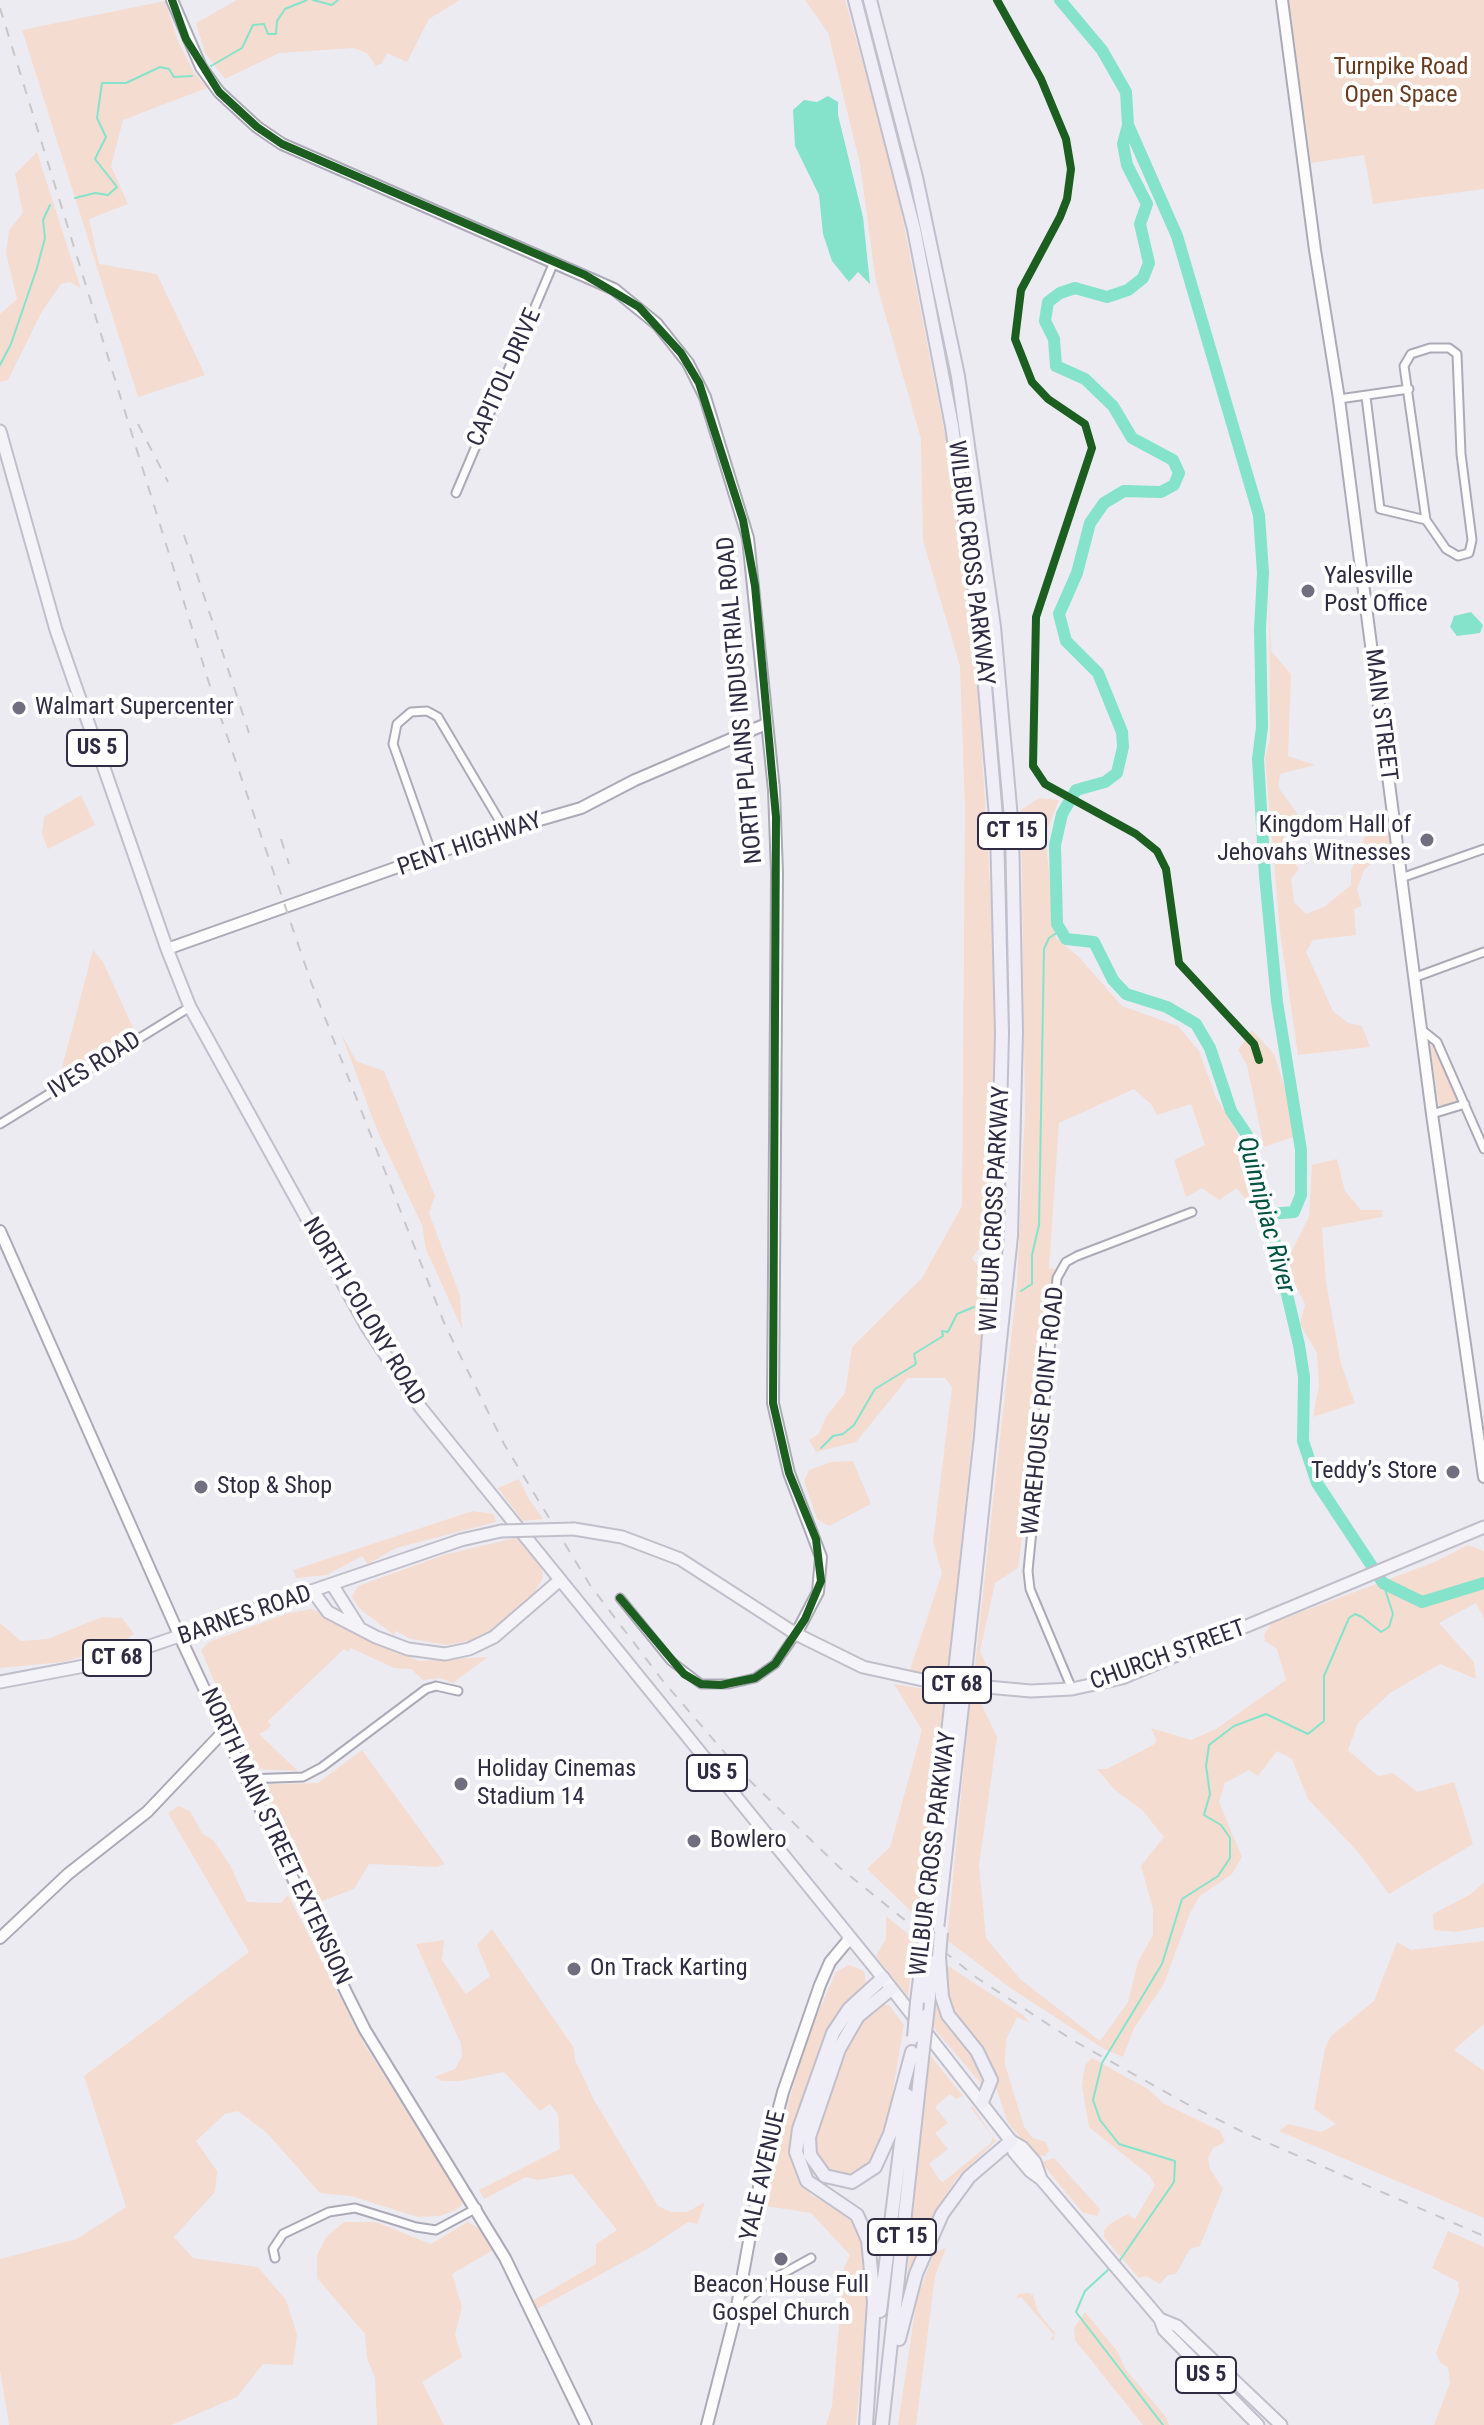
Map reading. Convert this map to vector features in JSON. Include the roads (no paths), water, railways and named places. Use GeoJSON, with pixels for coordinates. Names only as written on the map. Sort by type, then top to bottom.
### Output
{"type":"FeatureCollection","features":[{"type":"Feature","properties":{"kind":"highway","name":"WILBUR CROSS PARKWAY"},"geometry":{"type":"LineString","coordinates":[[855,0],[911,217],[948,401],[980,627],[997,829],[1002,1084],[997,1234],[944,1864],[935,1927]]}},
{"type":"Feature","properties":{"kind":"highway","name":"WILBUR CROSS PARKWAY"},"geometry":{"type":"LineString","coordinates":[[870,0],[916,177],[958,376],[994,627],[1012,830],[1016,1045],[1011,1236],[960,1673]]}},
{"type":"Feature","properties":{"kind":"highway","name":"WILBUR CROSS PARKWAY"},"geometry":{"type":"LineString","coordinates":[[866,2425],[918,2051],[927,2015],[958,1697]]}},
{"type":"Feature","properties":{"kind":"highway"},"geometry":{"type":"LineString","coordinates":[[935,1927],[932,1952],[945,2007],[977,2051],[991,2080],[982,2102]]}},
{"type":"Feature","properties":{"kind":"highway","name":"WILBUR CROSS PARKWAY"},"geometry":{"type":"LineString","coordinates":[[883,2425],[918,2051],[914,2037],[917,2002],[932,1952]]}},
{"type":"Feature","properties":{"kind":"highway"},"geometry":{"type":"LineString","coordinates":[[866,2425],[874,2302],[868,2240],[857,2215],[807,2181],[796,2152],[799,2129],[833,2033],[849,2009],[883,1978]]}},
{"type":"Feature","properties":{"kind":"highway"},"geometry":{"type":"LineString","coordinates":[[891,1989],[858,2016],[839,2049],[809,2137],[810,2155],[825,2176],[852,2182],[875,2167],[890,2134],[918,2051]]}},
{"type":"Feature","properties":{"kind":"highway"},"geometry":{"type":"LineString","coordinates":[[883,2425],[904,2313],[929,2239],[958,2190],[1011,2141]]}},
{"type":"Feature","properties":{"kind":"main road","name":"NORTH COLONY ROAD"},"geometry":{"type":"LineString","coordinates":[[0,431],[56,630],[190,1007],[388,1362],[982,2102],[1011,2141],[1014,2152],[1041,2179],[1160,2319],[1164,2330],[1258,2425]]}},
{"type":"Feature","properties":{"kind":"main road","name":"CHURCH STREET"},"geometry":{"type":"LineString","coordinates":[[350,1579],[461,1540],[501,1531],[574,1529],[622,1537],[680,1559],[796,1634],[863,1667],[908,1677],[1003,1689],[1072,1689],[1122,1678],[1484,1527]]}},
{"type":"Feature","properties":{"kind":"main road","name":"BARNES ROAD"},"geometry":{"type":"LineString","coordinates":[[0,1682],[100,1663],[350,1579]]}},
{"type":"Feature","properties":{"kind":"main road"},"geometry":{"type":"LineString","coordinates":[[314,1593],[328,1612],[408,1649],[429,1653],[461,1652],[494,1637],[560,1580]]}},
{"type":"Feature","properties":{"kind":"main road"},"geometry":{"type":"LineString","coordinates":[[333,1586],[360,1627]]}},
{"type":"Feature","properties":{"kind":"main road","name":"NORTH COLONY ROAD"},"geometry":{"type":"LineString","coordinates":[[1160,2319],[1177,2326],[1281,2425]]}},
{"type":"Feature","properties":{"kind":"street","name":"NORTH PLAINS INDUSTRIAL ROAD"},"geometry":{"type":"LineString","coordinates":[[172,0],[201,67],[219,92],[257,127],[282,144],[614,289],[639,307],[676,346],[699,383],[748,538],[774,790],[777,864],[773,1403],[786,1465],[821,1557],[818,1592],[796,1634]]}},
{"type":"Feature","properties":{"kind":"street","name":"MAIN STREET"},"geometry":{"type":"LineString","coordinates":[[1282,0],[1315,250],[1339,399],[1432,1114],[1484,1477]]}},
{"type":"Feature","properties":{"kind":"street","name":"CAPITOL DRIVE"},"geometry":{"type":"LineString","coordinates":[[456,493],[554,262]]}},
{"type":"Feature","properties":{"kind":"street"},"geometry":{"type":"LineString","coordinates":[[1449,348],[1457,354],[1461,454],[1472,540],[1469,553],[1458,556],[1446,549],[1426,520],[1409,389],[1404,366],[1411,354],[1449,348]]}},
{"type":"Feature","properties":{"kind":"street"},"geometry":{"type":"LineString","coordinates":[[1339,399],[1409,389]]}},
{"type":"Feature","properties":{"kind":"street"},"geometry":{"type":"LineString","coordinates":[[1366,397],[1380,509],[1426,520]]}},
{"type":"Feature","properties":{"kind":"street"},"geometry":{"type":"LineString","coordinates":[[433,857],[392,741],[397,724],[411,712],[423,711],[438,717],[505,830]]}},
{"type":"Feature","properties":{"kind":"street","name":"PENT HIGHWAY"},"geometry":{"type":"LineString","coordinates":[[167,949],[505,830],[581,808],[635,780],[766,724]]}},
{"type":"Feature","properties":{"kind":"street"},"geometry":{"type":"LineString","coordinates":[[1401,878],[1484,849]]}},
{"type":"Feature","properties":{"kind":"street"},"geometry":{"type":"LineString","coordinates":[[1416,977],[1484,952]]}},
{"type":"Feature","properties":{"kind":"street","name":"IVES ROAD"},"geometry":{"type":"LineString","coordinates":[[0,1124],[190,1007]]}},
{"type":"Feature","properties":{"kind":"street"},"geometry":{"type":"LineString","coordinates":[[1422,1030],[1437,1042],[1484,1149]]}},
{"type":"Feature","properties":{"kind":"street"},"geometry":{"type":"LineString","coordinates":[[1432,1114],[1465,1104]]}},
{"type":"Feature","properties":{"kind":"street","name":"WAREHOUSE POINT ROAD"},"geometry":{"type":"LineString","coordinates":[[1072,1689],[1030,1589],[1028,1571],[1057,1278],[1066,1262],[1077,1256],[1192,1212]]}},
{"type":"Feature","properties":{"kind":"street","name":"NORTH MAIN STREET EXTENSION"},"geometry":{"type":"LineString","coordinates":[[0,1231],[180,1637],[365,2030],[477,2208],[524,2294],[586,2425]]}},
{"type":"Feature","properties":{"kind":"street"},"geometry":{"type":"LineString","coordinates":[[620,1598],[684,1674],[708,1685],[744,1682],[770,1669],[796,1634]]}},
{"type":"Feature","properties":{"kind":"street"},"geometry":{"type":"LineString","coordinates":[[247,1779],[303,1777],[322,1767],[426,1689],[436,1686],[458,1691]]}},
{"type":"Feature","properties":{"kind":"street"},"geometry":{"type":"LineString","coordinates":[[0,1938],[68,1874],[147,1812],[225,1730]]}},
{"type":"Feature","properties":{"kind":"street","name":"YALE AVENUE"},"geometry":{"type":"LineString","coordinates":[[707,2425],[736,2312],[761,2176],[783,2092],[830,1962],[850,1938]]}},
{"type":"Feature","properties":{"kind":"street"},"geometry":{"type":"LineString","coordinates":[[275,2258],[273,2249],[283,2234],[329,2212],[355,2208],[436,2230],[477,2208]]}},
{"type":"Feature","properties":{"kind":"street"},"geometry":{"type":"LineString","coordinates":[[736,2312],[773,2279],[811,2258]]}},
{"type":"Feature","properties":{"kind":"waterway"},"geometry":{"type":"LineString","coordinates":[[211,66],[242,48],[253,25],[264,24],[268,34],[276,34],[277,21],[285,9],[307,0]]}},
{"type":"Feature","properties":{"kind":"waterway"},"geometry":{"type":"LineString","coordinates":[[313,0],[332,5],[338,0]]}},
{"type":"Feature","properties":{"kind":"waterway","name":"Quinnipiac River"},"geometry":{"type":"LineString","coordinates":[[1060,0],[1102,50],[1126,92],[1128,125],[1123,144],[1127,165],[1147,204],[1140,224],[1149,263],[1143,278],[1128,290],[1107,297],[1075,288],[1060,293],[1048,302],[1045,321],[1054,339],[1056,366],[1085,379],[1113,406],[1132,438],[1173,460],[1179,473],[1174,485],[1161,492],[1124,491],[1104,503],[1090,523],[1077,573],[1059,614],[1066,641],[1098,673],[1122,732],[1123,747],[1117,773],[1105,782],[1076,790],[1062,814],[1055,845],[1057,924],[1066,939],[1094,942],[1113,980],[1126,994],[1167,1007],[1196,1024],[1210,1048],[1231,1111],[1247,1135],[1268,1214],[1299,1345],[1304,1377],[1303,1441],[1317,1483],[1383,1583],[1422,1602],[1484,1583]]}},
{"type":"Feature","properties":{"kind":"waterway"},"geometry":{"type":"LineString","coordinates":[[75,198],[95,193],[108,195],[117,187],[95,159],[106,137],[97,118],[102,83],[126,83],[160,67],[169,69],[174,77],[192,76]]}},
{"type":"Feature","properties":{"kind":"waterway"},"geometry":{"type":"LineString","coordinates":[[1128,125],[1177,236],[1259,515],[1263,573],[1260,629],[1262,727],[1258,759],[1265,876],[1277,1002],[1301,1150],[1301,1195],[1294,1212],[1268,1214]]}},
{"type":"Feature","properties":{"kind":"waterway"},"geometry":{"type":"LineString","coordinates":[[0,365],[11,344],[37,268],[45,238],[43,220],[50,205]]}},
{"type":"Feature","properties":{"kind":"waterway"},"geometry":{"type":"LineString","coordinates":[[1021,1291],[1032,1284],[1032,1255],[1039,1225],[1044,949],[1049,938],[1061,930]]}},
{"type":"Feature","properties":{"kind":"waterway"},"geometry":{"type":"LineString","coordinates":[[821,1448],[833,1436],[843,1434],[854,1425],[875,1389],[916,1364],[914,1354],[943,1336],[942,1331],[948,1332],[957,1314],[974,1307]]}},
{"type":"Feature","properties":{"kind":"waterway"},"geometry":{"type":"LineString","coordinates":[[1118,2263],[1174,2182],[1175,2161],[1119,2144],[1100,2120],[1093,2100],[1102,2063],[1162,1964],[1182,1899],[1218,1876],[1230,1858],[1230,1838],[1221,1825],[1204,1815],[1210,1794],[1206,1766],[1209,1745],[1234,1726],[1266,1714],[1308,1734],[1324,1721],[1324,1676],[1349,1618],[1355,1614],[1362,1617],[1381,1632],[1389,1627],[1393,1614],[1383,1583]]}},
{"type":"Feature","properties":{"kind":"waterway"},"geometry":{"type":"LineString","coordinates":[[1109,2269],[1085,2291],[1076,2312],[1163,2425]]}},
{"type":"Feature","properties":{"kind":"railway"},"geometry":{"type":"LineString","coordinates":[[0,8],[209,683],[311,982],[445,1325],[504,1444],[590,1585],[663,1681],[743,1774],[840,1868],[977,1978],[1074,2041],[1187,2104],[1245,2133],[1484,2236]]}},
{"type":"Feature","properties":{"kind":"railway"},"geometry":{"type":"LineString","coordinates":[[138,424],[168,482]]}},
{"type":"Feature","properties":{"kind":"railway"},"geometry":{"type":"LineString","coordinates":[[184,535],[249,733]]}},
{"type":"Feature","properties":{"kind":"railway"},"geometry":{"type":"LineString","coordinates":[[281,839],[289,864]]}},
{"type":"Feature","properties":{"kind":"place","name":"Yalesville Post Office"},"geometry":{"type":"Point","coordinates":[1308,591]}},
{"type":"Feature","properties":{"kind":"place","name":"Walmart Supercenter"},"geometry":{"type":"Point","coordinates":[19,708]}},
{"type":"Feature","properties":{"kind":"place","name":"Kingdom Hall of Jehovahs Witnesses"},"geometry":{"type":"Point","coordinates":[1427,840]}},
{"type":"Feature","properties":{"kind":"place","name":"Teddy’s Store"},"geometry":{"type":"Point","coordinates":[1453,1472]}},
{"type":"Feature","properties":{"kind":"place","name":"Stop & Shop"},"geometry":{"type":"Point","coordinates":[201,1487]}},
{"type":"Feature","properties":{"kind":"place","name":"Holiday Cinemas Stadium 14"},"geometry":{"type":"Point","coordinates":[461,1784]}},
{"type":"Feature","properties":{"kind":"place","name":"Bowlero"},"geometry":{"type":"Point","coordinates":[694,1841]}},
{"type":"Feature","properties":{"kind":"place","name":"On Track Karting"},"geometry":{"type":"Point","coordinates":[574,1969]}},
{"type":"Feature","properties":{"kind":"place","name":"Beacon House Full Gospel Church"},"geometry":{"type":"Point","coordinates":[781,2259]}},
{"type":"Feature","properties":{"kind":"park label","name":"Turnpike Road Open Space"},"geometry":{"type":"Point","coordinates":[1401,82]}}]}
